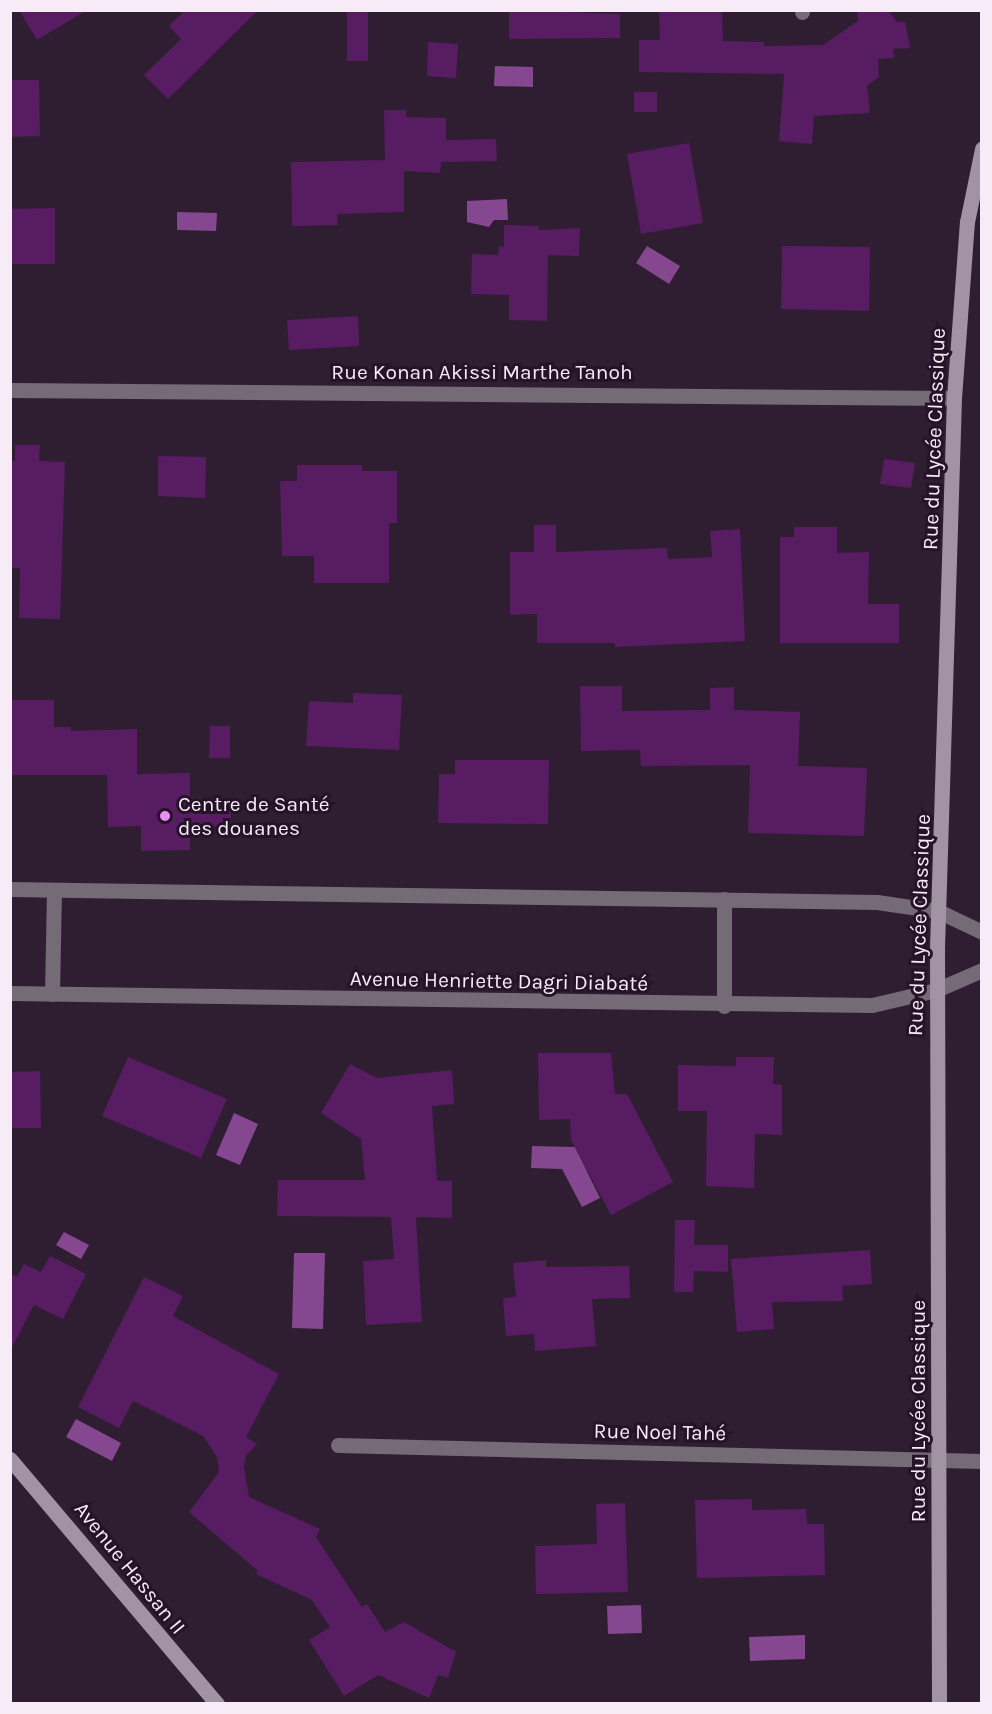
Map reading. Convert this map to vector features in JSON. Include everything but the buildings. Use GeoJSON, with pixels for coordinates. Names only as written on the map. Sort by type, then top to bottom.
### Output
{"type":"FeatureCollection","features":[{"type":"Feature","properties":{"kind":"street","name":"Rue du Lycée Classique"},"geometry":{"type":"LineString","coordinates":[[939,1704],[940,1460],[936,990],[938,911],[954,398],[967,222],[981,149]]}},
{"type":"Feature","properties":{"kind":"street","name":"Rue Konan Akissi Marthe Tanoh"},"geometry":{"type":"LineString","coordinates":[[10,390],[954,398]]}},
{"type":"Feature","properties":{"kind":"street"},"geometry":{"type":"LineString","coordinates":[[10,889],[877,902],[938,911],[981,932]]}},
{"type":"Feature","properties":{"kind":"street"},"geometry":{"type":"LineString","coordinates":[[52,994],[54,890]]}},
{"type":"Feature","properties":{"kind":"street"},"geometry":{"type":"LineString","coordinates":[[724,899],[724,1006]]}},
{"type":"Feature","properties":{"kind":"street","name":"Avenue Henriette Dagri Diabaté"},"geometry":{"type":"LineString","coordinates":[[10,993],[724,1006],[872,1005],[936,990],[981,970]]}},
{"type":"Feature","properties":{"kind":"street","name":"Rue Noel Tahé"},"geometry":{"type":"LineString","coordinates":[[338,1445],[981,1461]]}},
{"type":"Feature","properties":{"kind":"street","name":"Avenue Hassan II"},"geometry":{"type":"LineString","coordinates":[[10,1459],[217,1704]]}},
{"type":"Feature","properties":{"kind":"shaded area"},"geometry":{"type":"Polygon","coordinates":[[[495,66],[533,67],[533,87],[494,86],[495,66]]]}},
{"type":"Feature","properties":{"kind":"shaded area"},"geometry":{"type":"Polygon","coordinates":[[[507,199],[508,220],[494,220],[489,227],[467,222],[467,201],[507,199]]]}},
{"type":"Feature","properties":{"kind":"shaded area"},"geometry":{"type":"Polygon","coordinates":[[[177,212],[217,213],[216,231],[177,230],[177,212]]]}},
{"type":"Feature","properties":{"kind":"shaded area"},"geometry":{"type":"Polygon","coordinates":[[[647,246],[680,266],[669,284],[636,263],[647,246]]]}},
{"type":"Feature","properties":{"kind":"shaded area"},"geometry":{"type":"Polygon","coordinates":[[[234,1113],[258,1124],[240,1165],[216,1155],[234,1113]]]}},
{"type":"Feature","properties":{"kind":"shaded area"},"geometry":{"type":"Polygon","coordinates":[[[532,1146],[575,1147],[600,1198],[582,1207],[562,1169],[531,1168],[532,1146]]]}},
{"type":"Feature","properties":{"kind":"shaded area"},"geometry":{"type":"Polygon","coordinates":[[[64,1232],[89,1245],[81,1259],[56,1245],[64,1232]]]}},
{"type":"Feature","properties":{"kind":"shaded area"},"geometry":{"type":"Polygon","coordinates":[[[294,1253],[325,1253],[323,1329],[292,1328],[294,1253]]]}},
{"type":"Feature","properties":{"kind":"shaded area"},"geometry":{"type":"Polygon","coordinates":[[[76,1419],[121,1443],[112,1461],[66,1437],[76,1419]]]}},
{"type":"Feature","properties":{"kind":"shaded area"},"geometry":{"type":"Polygon","coordinates":[[[641,1605],[642,1633],[608,1634],[607,1606],[641,1605]]]}},
{"type":"Feature","properties":{"kind":"shaded area"},"geometry":{"type":"Polygon","coordinates":[[[805,1635],[805,1659],[750,1661],[749,1637],[805,1635]]]}},
{"type":"Feature","properties":{"kind":"place","name":"Centre de Santé des douanes"},"geometry":{"type":"Point","coordinates":[165,816]}}]}
